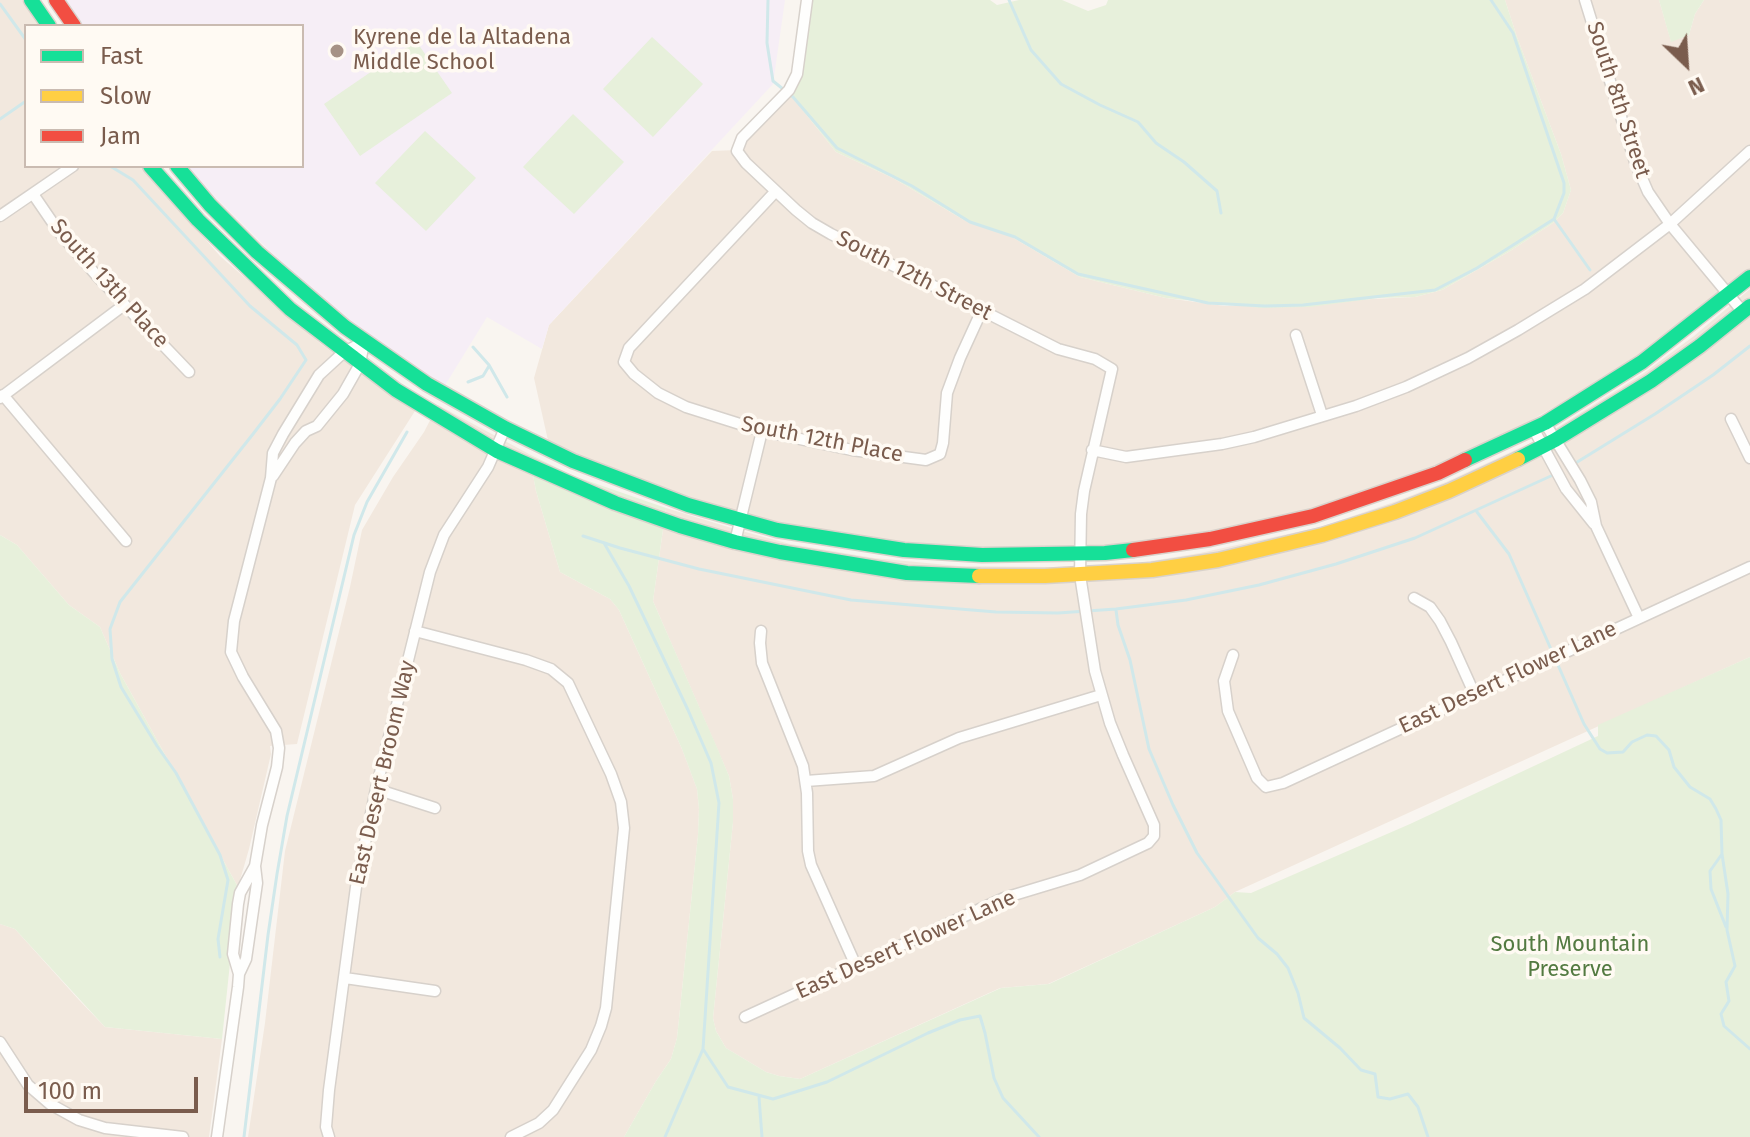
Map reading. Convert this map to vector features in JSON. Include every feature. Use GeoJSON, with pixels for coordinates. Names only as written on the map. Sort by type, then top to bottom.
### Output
{"type":"FeatureCollection","features":[{"type":"Feature","properties":{"kind":"street"},"geometry":{"type":"LineString","coordinates":[[31,0],[48,24]]}},
{"type":"Feature","properties":{"kind":"street"},"geometry":{"type":"LineString","coordinates":[[56,0],[73,24]]}},
{"type":"Feature","properties":{"kind":"street","name":"South 12th Street"},"geometry":{"type":"LineString","coordinates":[[807,0],[797,74],[789,90],[742,138],[737,151],[775,192],[812,223],[1058,349],[1095,359],[1112,369],[1092,450]]}},
{"type":"Feature","properties":{"kind":"street","name":"South 8th Street"},"geometry":{"type":"LineString","coordinates":[[1585,0],[1635,162],[1648,192],[1670,224],[1729,295],[1746,309]]}},
{"type":"Feature","properties":{"kind":"street"},"geometry":{"type":"LineString","coordinates":[[806,781],[874,776],[959,738],[1101,695],[1080,575],[1081,514],[1092,450],[1126,457],[1222,444],[1356,406],[1406,387],[1480,351],[1585,289],[1670,224],[1750,151]]}},
{"type":"Feature","properties":{"kind":"street"},"geometry":{"type":"LineString","coordinates":[[0,216],[70,168]]}},
{"type":"Feature","properties":{"kind":"street"},"geometry":{"type":"LineString","coordinates":[[152,168],[198,220],[290,309],[396,390],[497,451],[615,503],[680,526],[793,555],[907,573],[1001,577],[1152,570],[1218,560],[1297,542],[1395,512],[1499,469],[1549,443],[1651,381],[1746,309]]}},
{"type":"Feature","properties":{"kind":"street"},"geometry":{"type":"LineString","coordinates":[[179,168],[257,252],[364,342],[427,384],[505,428],[618,480],[740,521],[822,538],[904,550],[982,555],[1105,553],[1210,539],[1293,521],[1383,493],[1438,473],[1539,425],[1642,362],[1750,277]]}},
{"type":"Feature","properties":{"kind":"street","name":"South 12th Place"},"geometry":{"type":"LineString","coordinates":[[775,192],[629,348],[624,362],[658,393],[686,407],[762,431],[852,450],[926,460],[940,454],[947,393],[982,310]]}},
{"type":"Feature","properties":{"kind":"street","name":"South 13th Place"},"geometry":{"type":"LineString","coordinates":[[33,194],[59,232],[189,372]]}},
{"type":"Feature","properties":{"kind":"street"},"geometry":{"type":"LineString","coordinates":[[124,305],[2,396],[126,541]]}},
{"type":"Feature","properties":{"kind":"street"},"geometry":{"type":"LineString","coordinates":[[1296,335],[1322,415]]}},
{"type":"Feature","properties":{"kind":"street"},"geometry":{"type":"LineString","coordinates":[[217,1137],[239,974],[246,959],[257,883],[255,866],[279,748],[276,731],[226,653],[271,478],[273,453],[319,375],[344,352],[364,342]]}},
{"type":"Feature","properties":{"kind":"street"},"geometry":{"type":"LineString","coordinates":[[271,478],[295,443],[306,431],[317,426],[343,394],[360,364],[364,342]]}},
{"type":"Feature","properties":{"kind":"street"},"geometry":{"type":"LineString","coordinates":[[1731,419],[1750,458]]}},
{"type":"Feature","properties":{"kind":"street"},"geometry":{"type":"LineString","coordinates":[[1539,425],[1549,443],[1554,467],[1569,494],[1596,526]]}},
{"type":"Feature","properties":{"kind":"street","name":"East Desert Broom Way"},"geometry":{"type":"LineString","coordinates":[[329,1137],[326,1127],[329,1090],[356,887],[376,789],[415,631],[430,572],[444,535],[497,451],[505,428]]}},
{"type":"Feature","properties":{"kind":"street"},"geometry":{"type":"LineString","coordinates":[[735,542],[762,431]]}},
{"type":"Feature","properties":{"kind":"street"},"geometry":{"type":"LineString","coordinates":[[1549,443],[1566,457],[1583,485],[1591,502],[1596,526],[1639,618]]}},
{"type":"Feature","properties":{"kind":"street"},"geometry":{"type":"LineString","coordinates":[[1569,494],[1583,485]]}},
{"type":"Feature","properties":{"kind":"street"},"geometry":{"type":"LineString","coordinates":[[1293,521],[1297,542]]}},
{"type":"Feature","properties":{"kind":"street","name":"East Desert Flower Lane"},"geometry":{"type":"LineString","coordinates":[[1233,655],[1224,681],[1228,711],[1257,778],[1266,787],[1283,783],[1750,567]]}},
{"type":"Feature","properties":{"kind":"street"},"geometry":{"type":"LineString","coordinates":[[1414,598],[1430,607],[1440,621],[1474,693]]}},
{"type":"Feature","properties":{"kind":"street"},"geometry":{"type":"LineString","coordinates":[[415,631],[526,660],[551,669],[568,683],[621,802],[624,828],[606,1008],[601,1026],[591,1050],[553,1110],[539,1123],[511,1137]]}},
{"type":"Feature","properties":{"kind":"street"},"geometry":{"type":"LineString","coordinates":[[761,631],[762,663],[798,752],[806,781],[811,865],[856,966]]}},
{"type":"Feature","properties":{"kind":"street","name":"East Desert Flower Lane"},"geometry":{"type":"LineString","coordinates":[[745,1017],[1004,898],[1080,875],[1148,843],[1154,836],[1154,825],[1101,695]]}},
{"type":"Feature","properties":{"kind":"street"},"geometry":{"type":"LineString","coordinates":[[376,789],[435,808]]}},
{"type":"Feature","properties":{"kind":"street"},"geometry":{"type":"LineString","coordinates":[[345,978],[435,991]]}},
{"type":"Feature","properties":{"kind":"street"},"geometry":{"type":"LineString","coordinates":[[0,1042],[28,1085],[50,1104],[79,1120],[105,1128],[183,1137]]}},
{"type":"Feature","properties":{"kind":"shaded area"},"geometry":{"type":"Polygon","coordinates":[[[0,0],[22,0],[39,24],[24,24],[24,168],[144,168],[220,256],[321,344],[415,411],[355,505],[297,744],[270,746],[271,754],[238,887],[120,673],[100,627],[69,605],[17,545],[0,535],[0,0]]]}},
{"type":"Feature","properties":{"kind":"shaded area"},"geometry":{"type":"Polygon","coordinates":[[[63,0],[785,0],[773,84],[549,325],[542,349],[487,317],[444,387],[364,332],[284,265],[188,168],[304,168],[304,24],[80,24],[63,0]]]}},
{"type":"Feature","properties":{"kind":"shaded area"},"geometry":{"type":"Polygon","coordinates":[[[1505,0],[1659,0],[1671,41],[1689,35],[1695,14],[1704,0],[1750,0],[1750,269],[1706,306],[1614,373],[1507,434],[1401,481],[1289,516],[1206,534],[1098,548],[1027,550],[902,545],[784,526],[653,487],[549,445],[534,378],[549,325],[712,151],[737,150],[789,90],[836,152],[893,178],[964,220],[1007,234],[1080,277],[1166,298],[1225,306],[1415,297],[1442,290],[1553,223],[1563,213],[1571,190],[1505,0]]]}},
{"type":"Feature","properties":{"kind":"shaded area"},"geometry":{"type":"Polygon","coordinates":[[[1750,289],[1750,657],[1235,892],[1215,907],[1048,984],[1000,988],[800,1079],[766,1072],[726,1048],[716,1031],[713,1018],[733,799],[729,776],[653,601],[666,508],[790,544],[874,558],[958,566],[1126,565],[1200,553],[1320,527],[1446,482],[1539,439],[1644,373],[1750,289]]]}},
{"type":"Feature","properties":{"kind":"shaded area"},"geometry":{"type":"Polygon","coordinates":[[[438,405],[529,454],[536,491],[560,572],[610,599],[619,610],[682,749],[697,789],[699,809],[677,1038],[671,1059],[624,1137],[248,1137],[285,851],[362,530],[438,405]]]}},
{"type":"Feature","properties":{"kind":"shaded area"},"geometry":{"type":"Polygon","coordinates":[[[0,924],[15,929],[105,1027],[222,1039],[209,1137],[0,1137],[0,924]]]}},
{"type":"Feature","properties":{"kind":"green space"},"geometry":{"type":"Polygon","coordinates":[[[807,0],[990,0],[997,5],[1019,0],[1062,0],[1088,11],[1106,5],[1108,0],[1505,0],[1571,190],[1563,213],[1553,223],[1442,290],[1415,297],[1378,298],[1311,307],[1261,308],[1166,298],[1080,277],[1007,234],[964,220],[893,178],[836,152],[789,90],[807,0]]]}},
{"type":"Feature","properties":{"kind":"green space"},"geometry":{"type":"Polygon","coordinates":[[[1659,0],[1704,0],[1695,14],[1689,35],[1671,42],[1659,0]]]}},
{"type":"Feature","properties":{"kind":"green space"},"geometry":{"type":"Polygon","coordinates":[[[652,37],[703,84],[653,137],[603,89],[652,37]]]}},
{"type":"Feature","properties":{"kind":"green space"},"geometry":{"type":"Polygon","coordinates":[[[416,41],[452,93],[360,156],[324,104],[416,41]]]}},
{"type":"Feature","properties":{"kind":"green space"},"geometry":{"type":"Polygon","coordinates":[[[573,114],[624,162],[574,214],[523,167],[573,114]]]}},
{"type":"Feature","properties":{"kind":"green space"},"geometry":{"type":"Polygon","coordinates":[[[425,131],[476,178],[426,231],[375,183],[425,131]]]}},
{"type":"Feature","properties":{"kind":"green space","name":"South Mountain Preserve"},"geometry":{"type":"Polygon","coordinates":[[[529,454],[574,476],[666,508],[653,601],[729,776],[733,799],[713,1018],[716,1031],[726,1048],[766,1072],[800,1079],[1001,988],[1049,984],[1215,907],[1235,892],[1251,893],[1410,824],[1598,736],[1598,725],[1750,657],[1750,1137],[624,1137],[671,1059],[677,1038],[698,835],[697,789],[619,610],[610,599],[560,572],[536,491],[529,454]]]}},
{"type":"Feature","properties":{"kind":"green space"},"geometry":{"type":"Polygon","coordinates":[[[0,535],[17,545],[69,605],[100,627],[120,673],[238,887],[222,1039],[105,1027],[15,929],[0,924],[0,535]]]}},
{"type":"Feature","properties":{"kind":"waterway"},"geometry":{"type":"LineString","coordinates":[[768,0],[767,43],[773,81],[793,97],[837,148],[912,186],[970,222],[1015,237],[1078,274],[1208,303],[1265,306],[1303,305],[1435,290],[1477,268],[1554,219],[1590,270]]}},
{"type":"Feature","properties":{"kind":"waterway"},"geometry":{"type":"LineString","coordinates":[[1009,0],[1031,50],[1061,84],[1138,122],[1156,143],[1217,191],[1221,213]]}},
{"type":"Feature","properties":{"kind":"waterway"},"geometry":{"type":"LineString","coordinates":[[1491,0],[1513,33],[1564,183],[1564,193],[1554,219]]}},
{"type":"Feature","properties":{"kind":"waterway"},"geometry":{"type":"LineString","coordinates":[[0,4],[24,37]]}},
{"type":"Feature","properties":{"kind":"waterway"},"geometry":{"type":"LineString","coordinates":[[0,119],[24,102]]}},
{"type":"Feature","properties":{"kind":"waterway"},"geometry":{"type":"LineString","coordinates":[[113,168],[133,180],[250,306],[297,345],[306,360],[280,399],[120,602],[110,629],[112,659],[121,687],[176,773],[220,855],[228,880],[218,939],[220,957]]}},
{"type":"Feature","properties":{"kind":"waterway"},"geometry":{"type":"LineString","coordinates":[[1574,464],[1655,414],[1750,346]]}},
{"type":"Feature","properties":{"kind":"waterway"},"geometry":{"type":"LineString","coordinates":[[473,347],[489,365],[507,397]]}},
{"type":"Feature","properties":{"kind":"waterway"},"geometry":{"type":"LineString","coordinates":[[468,382],[483,376],[489,366]]}},
{"type":"Feature","properties":{"kind":"waterway"},"geometry":{"type":"LineString","coordinates":[[244,1137],[268,935],[287,816],[354,535],[367,502],[407,432]]}},
{"type":"Feature","properties":{"kind":"waterway"},"geometry":{"type":"LineString","coordinates":[[583,536],[699,569],[851,600],[996,612],[1058,613],[1186,600],[1259,585],[1336,564],[1415,538],[1553,475]]}},
{"type":"Feature","properties":{"kind":"waterway"},"geometry":{"type":"LineString","coordinates":[[1477,512],[1509,554],[1584,724],[1600,749],[1607,753],[1623,752],[1632,742],[1647,735],[1656,736],[1669,750],[1674,767],[1690,787],[1710,799],[1716,809],[1721,820],[1728,894],[1727,930],[1735,966],[1726,982],[1729,1001],[1721,1014],[1724,1026],[1750,1049]]}},
{"type":"Feature","properties":{"kind":"waterway"},"geometry":{"type":"LineString","coordinates":[[604,543],[629,586],[688,710],[711,763],[719,803],[703,1049],[665,1137]]}},
{"type":"Feature","properties":{"kind":"waterway"},"geometry":{"type":"LineString","coordinates":[[1116,610],[1149,749],[1197,853],[1258,938],[1288,968],[1304,1018],[1361,1070],[1375,1074],[1378,1097],[1390,1099],[1408,1094],[1418,1107],[1428,1137]]}},
{"type":"Feature","properties":{"kind":"waterway"},"geometry":{"type":"LineString","coordinates":[[1722,854],[1710,871],[1711,889],[1726,927]]}},
{"type":"Feature","properties":{"kind":"waterway"},"geometry":{"type":"LineString","coordinates":[[703,1049],[728,1087],[773,1099],[827,1082],[928,1033],[960,1020],[980,1016],[994,1078],[1003,1098],[1039,1137]]}},
{"type":"Feature","properties":{"kind":"waterway"},"geometry":{"type":"LineString","coordinates":[[759,1097],[762,1137]]}},
{"type":"Feature","properties":{"kind":"traffic: fast"},"geometry":{"type":"LineString","coordinates":[[31,0],[48,24]]}},
{"type":"Feature","properties":{"kind":"traffic: fast"},"geometry":{"type":"LineString","coordinates":[[152,168],[198,220],[290,309],[396,390],[497,451],[615,503],[735,542],[907,573],[979,576]]}},
{"type":"Feature","properties":{"kind":"traffic: fast"},"geometry":{"type":"LineString","coordinates":[[179,168],[257,252],[345,327],[427,384],[505,428],[573,461],[688,505],[777,530],[904,550],[982,555],[1133,550]]}},
{"type":"Feature","properties":{"kind":"traffic: fast"},"geometry":{"type":"LineString","coordinates":[[1465,460],[1545,423],[1642,362],[1750,277]]}},
{"type":"Feature","properties":{"kind":"traffic: fast"},"geometry":{"type":"LineString","coordinates":[[1518,459],[1651,381],[1750,306]]}},
{"type":"Feature","properties":{"kind":"traffic: slow"},"geometry":{"type":"LineString","coordinates":[[979,576],[1152,570],[1218,560],[1322,535],[1395,512],[1518,459]]}},
{"type":"Feature","properties":{"kind":"traffic: jam"},"geometry":{"type":"LineString","coordinates":[[56,0],[73,24]]}},
{"type":"Feature","properties":{"kind":"traffic: jam"},"geometry":{"type":"LineString","coordinates":[[1133,550],[1210,539],[1313,516],[1438,473],[1465,460]]}},
{"type":"Feature","properties":{"kind":"place","name":"Kyrene de la Altadena Middle School"},"geometry":{"type":"Point","coordinates":[337,51]}}]}
